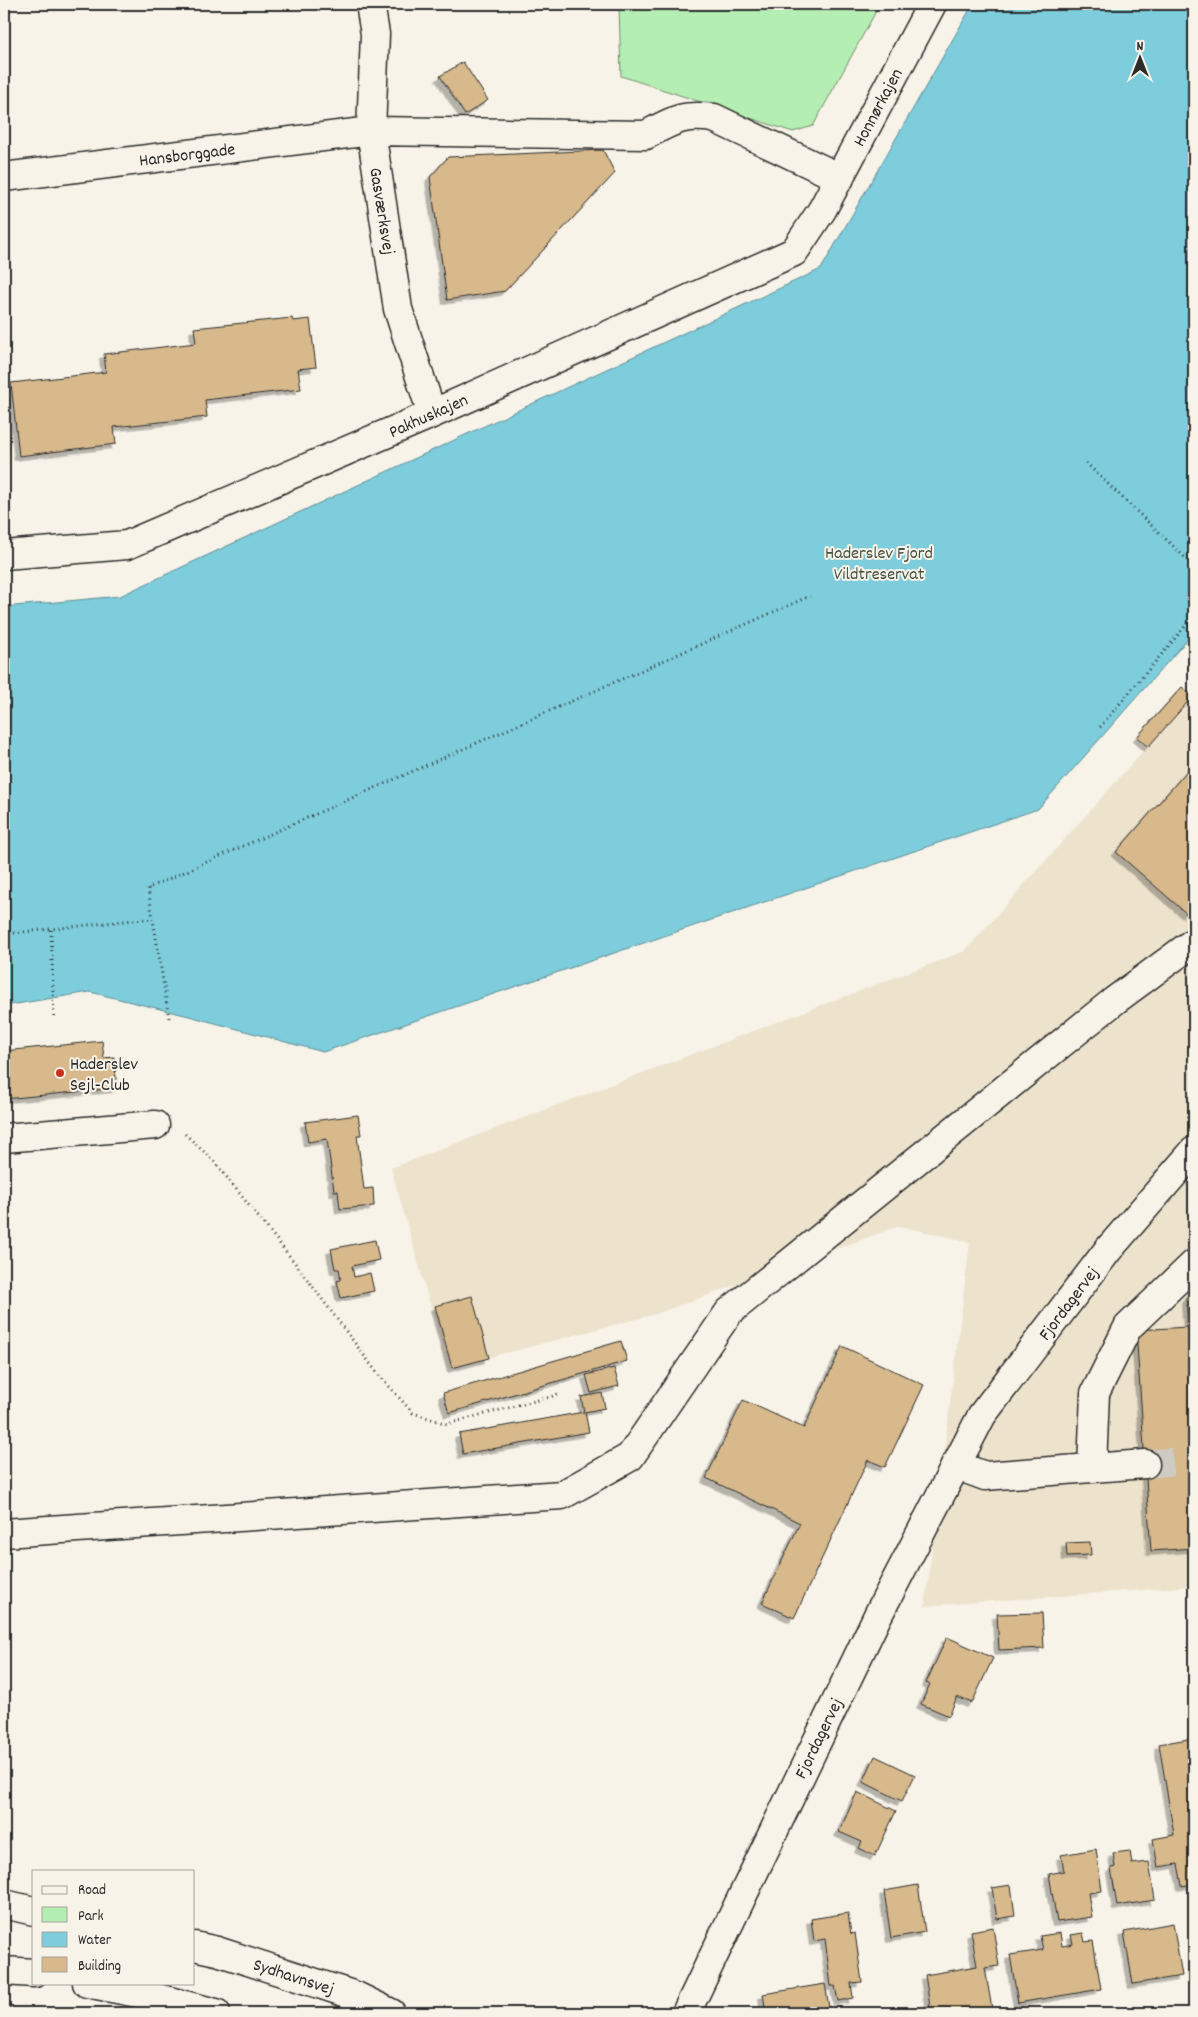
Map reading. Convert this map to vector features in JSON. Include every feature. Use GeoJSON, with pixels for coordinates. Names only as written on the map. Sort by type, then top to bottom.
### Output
{"type":"FeatureCollection","features":[{"type":"Feature","properties":{"kind":"street","name":"Gasværksvej"},"geometry":{"type":"LineString","coordinates":[[370,4],[375,34],[371,131],[398,309],[432,414]]}},
{"type":"Feature","properties":{"kind":"street","name":"Honnørkajen"},"geometry":{"type":"LineString","coordinates":[[822,210],[932,4]]}},
{"type":"Feature","properties":{"kind":"street","name":"Hansborggade"},"geometry":{"type":"LineString","coordinates":[[4,177],[371,131],[646,135],[672,121],[692,115],[714,118],[840,178]]}},
{"type":"Feature","properties":{"kind":"street","name":"Pakhuskajen"},"geometry":{"type":"LineString","coordinates":[[4,555],[128,545],[432,414],[794,252],[822,210]]}},
{"type":"Feature","properties":{"kind":"street"},"geometry":{"type":"LineString","coordinates":[[4,1533],[562,1495],[630,1457],[730,1312],[1114,1001],[1194,942]]}},
{"type":"Feature","properties":{"kind":"street"},"geometry":{"type":"LineString","coordinates":[[4,1138],[155,1125]]}},
{"type":"Feature","properties":{"kind":"street","name":"Fjordagervej"},"geometry":{"type":"LineString","coordinates":[[686,2013],[878,1615],[982,1415],[1108,1250],[1194,1151]]}},
{"type":"Feature","properties":{"kind":"street"},"geometry":{"type":"LineString","coordinates":[[1092,1468],[1095,1393],[1128,1328],[1194,1264]]}},
{"type":"Feature","properties":{"kind":"street"},"geometry":{"type":"LineString","coordinates":[[955,1465],[985,1476],[1145,1464]]}},
{"type":"Feature","properties":{"kind":"street"},"geometry":{"type":"LineString","coordinates":[[4,1904],[32,1911]]}},
{"type":"Feature","properties":{"kind":"street","name":"Sydhavnsvej"},"geometry":{"type":"LineString","coordinates":[[195,1946],[217,1951],[356,1996],[391,2013]]}},
{"type":"Feature","properties":{"kind":"street"},"geometry":{"type":"LineString","coordinates":[[4,1971],[32,1973]]}},
{"type":"Feature","properties":{"kind":"street"},"geometry":{"type":"LineString","coordinates":[[92,1984],[142,1994],[216,2013]]}},
{"type":"Feature","properties":{"kind":"path"},"geometry":{"type":"LineString","coordinates":[[1086,464],[1194,566]]}},
{"type":"Feature","properties":{"kind":"path"},"geometry":{"type":"LineString","coordinates":[[169,1018],[148,888],[810,596]]}},
{"type":"Feature","properties":{"kind":"path"},"geometry":{"type":"LineString","coordinates":[[1100,727],[1194,616]]}},
{"type":"Feature","properties":{"kind":"path"},"geometry":{"type":"LineString","coordinates":[[4,934],[152,918]]}},
{"type":"Feature","properties":{"kind":"path"},"geometry":{"type":"LineString","coordinates":[[51,930],[54,1020]]}},
{"type":"Feature","properties":{"kind":"path"},"geometry":{"type":"LineString","coordinates":[[155,1125],[186,1135],[213,1160],[295,1263],[378,1374],[413,1413],[447,1424],[561,1394]]}},
{"type":"Feature","properties":{"kind":"shaded area"},"geometry":{"type":"Polygon","coordinates":[[[1194,694],[1194,1586],[925,1606],[970,1242],[899,1226],[656,1314],[448,1368],[391,1168],[965,951],[1194,694]]]}},
{"type":"Feature","properties":{"kind":"green space"},"geometry":{"type":"Polygon","coordinates":[[[619,4],[880,4],[813,126],[793,132],[621,76],[619,4]]]}},
{"type":"Feature","properties":{"kind":"water","name":"Haderslev Fjord Vildtreservat"},"geometry":{"type":"Polygon","coordinates":[[[973,4],[1194,4],[1194,632],[1038,809],[323,1052],[90,992],[4,1006],[4,607],[120,596],[821,269],[973,4]]]}},
{"type":"Feature","properties":{"kind":"building"},"geometry":{"type":"Polygon","coordinates":[[[463,62],[488,100],[465,115],[440,76],[463,62]]]}},
{"type":"Feature","properties":{"kind":"building"},"geometry":{"type":"Polygon","coordinates":[[[603,150],[615,173],[505,291],[447,300],[430,177],[448,157],[603,150]]]}},
{"type":"Feature","properties":{"kind":"building"},"geometry":{"type":"Polygon","coordinates":[[[292,318],[293,321],[310,319],[316,367],[298,369],[301,389],[205,400],[207,417],[114,427],[116,444],[19,456],[11,383],[106,372],[104,354],[196,343],[194,328],[292,318]]]}},
{"type":"Feature","properties":{"kind":"building"},"geometry":{"type":"Polygon","coordinates":[[[1182,687],[1193,696],[1148,747],[1137,737],[1182,687]]]}},
{"type":"Feature","properties":{"kind":"building"},"geometry":{"type":"Polygon","coordinates":[[[1194,763],[1194,905],[1187,914],[1116,852],[1194,763]]]}},
{"type":"Feature","properties":{"kind":"building","name":"Haderslev Sejl-Club"},"geometry":{"type":"Polygon","coordinates":[[[102,1041],[104,1058],[114,1057],[117,1088],[4,1099],[4,1051],[102,1041]]]}},
{"type":"Feature","properties":{"kind":"building"},"geometry":{"type":"Polygon","coordinates":[[[358,1115],[361,1135],[357,1135],[364,1189],[373,1188],[374,1206],[340,1209],[338,1191],[334,1191],[327,1139],[308,1142],[305,1122],[358,1115]]]}},
{"type":"Feature","properties":{"kind":"building"},"geometry":{"type":"Polygon","coordinates":[[[375,1240],[379,1260],[352,1266],[354,1277],[370,1273],[374,1291],[341,1298],[337,1281],[341,1280],[339,1269],[335,1269],[331,1249],[375,1240]]]}},
{"type":"Feature","properties":{"kind":"building"},"geometry":{"type":"Polygon","coordinates":[[[1194,1289],[1194,1325],[1188,1325],[1186,1298],[1194,1289]]]}},
{"type":"Feature","properties":{"kind":"building"},"geometry":{"type":"Polygon","coordinates":[[[472,1296],[489,1358],[452,1368],[435,1306],[472,1296]]]}},
{"type":"Feature","properties":{"kind":"building"},"geometry":{"type":"Polygon","coordinates":[[[1188,1327],[1190,1354],[1194,1353],[1194,1374],[1191,1374],[1194,1420],[1194,1548],[1151,1551],[1136,1330],[1188,1327]]]}},
{"type":"Feature","properties":{"kind":"building"},"geometry":{"type":"Polygon","coordinates":[[[621,1341],[627,1361],[449,1413],[443,1393],[621,1341]]]}},
{"type":"Feature","properties":{"kind":"building"},"geometry":{"type":"Polygon","coordinates":[[[842,1346],[924,1385],[885,1467],[868,1460],[794,1618],[762,1603],[800,1523],[706,1478],[743,1400],[804,1428],[842,1346]]]}},
{"type":"Feature","properties":{"kind":"building"},"geometry":{"type":"Polygon","coordinates":[[[614,1368],[619,1386],[591,1393],[586,1375],[614,1368]]]}},
{"type":"Feature","properties":{"kind":"building"},"geometry":{"type":"Polygon","coordinates":[[[602,1393],[605,1408],[585,1412],[589,1432],[463,1454],[459,1434],[584,1412],[581,1397],[602,1393]]]}},
{"type":"Feature","properties":{"kind":"building"},"geometry":{"type":"Polygon","coordinates":[[[1090,1542],[1091,1555],[1067,1556],[1066,1543],[1090,1542]]]}},
{"type":"Feature","properties":{"kind":"building"},"geometry":{"type":"Polygon","coordinates":[[[1042,1613],[1044,1648],[999,1650],[997,1614],[1042,1613]]]}},
{"type":"Feature","properties":{"kind":"building"},"geometry":{"type":"Polygon","coordinates":[[[947,1637],[993,1658],[972,1703],[957,1697],[949,1716],[921,1704],[930,1684],[926,1683],[947,1637]]]}},
{"type":"Feature","properties":{"kind":"building"},"geometry":{"type":"Polygon","coordinates":[[[1194,1738],[1194,1884],[1182,1886],[1178,1864],[1158,1867],[1153,1839],[1174,1835],[1159,1744],[1194,1738]]]}},
{"type":"Feature","properties":{"kind":"building"},"geometry":{"type":"Polygon","coordinates":[[[875,1756],[915,1775],[902,1801],[863,1782],[875,1756]]]}},
{"type":"Feature","properties":{"kind":"building"},"geometry":{"type":"Polygon","coordinates":[[[857,1792],[896,1811],[875,1856],[859,1848],[862,1842],[839,1832],[857,1792]]]}},
{"type":"Feature","properties":{"kind":"building"},"geometry":{"type":"Polygon","coordinates":[[[1096,1849],[1102,1891],[1088,1893],[1092,1917],[1057,1922],[1049,1874],[1064,1871],[1061,1855],[1096,1849]]]}},
{"type":"Feature","properties":{"kind":"building"},"geometry":{"type":"Polygon","coordinates":[[[1130,1851],[1132,1864],[1149,1862],[1155,1900],[1117,1906],[1111,1868],[1115,1867],[1113,1853],[1130,1851]]]}},
{"type":"Feature","properties":{"kind":"building"},"geometry":{"type":"Polygon","coordinates":[[[918,1885],[925,1932],[891,1938],[884,1891],[918,1885]]]}},
{"type":"Feature","properties":{"kind":"building"},"geometry":{"type":"Polygon","coordinates":[[[1011,1885],[1015,1916],[997,1919],[992,1888],[1011,1885]]]}},
{"type":"Feature","properties":{"kind":"building"},"geometry":{"type":"Polygon","coordinates":[[[848,1913],[851,1934],[855,1933],[862,1982],[851,1983],[853,1998],[838,2001],[835,1986],[831,1986],[825,1939],[814,1941],[811,1919],[848,1913]]]}},
{"type":"Feature","properties":{"kind":"building"},"geometry":{"type":"Polygon","coordinates":[[[1173,1923],[1182,1976],[1133,1984],[1124,1932],[1173,1923]]]}},
{"type":"Feature","properties":{"kind":"building"},"geometry":{"type":"Polygon","coordinates":[[[993,1927],[999,1966],[985,1968],[992,2009],[966,2013],[931,2013],[925,1975],[977,1966],[971,1931],[993,1927]]]}},
{"type":"Feature","properties":{"kind":"building"},"geometry":{"type":"Polygon","coordinates":[[[1060,1933],[1062,1946],[1073,1944],[1071,1935],[1083,1933],[1085,1942],[1093,1941],[1101,1989],[1018,2003],[1010,1955],[1043,1950],[1040,1936],[1060,1933]]]}},
{"type":"Feature","properties":{"kind":"building"},"geometry":{"type":"Polygon","coordinates":[[[825,1984],[830,2013],[766,2013],[763,1994],[825,1984]]]}},
{"type":"Feature","properties":{"kind":"building"},"geometry":{"type":"Polygon","coordinates":[[[5,2008],[32,2013],[4,2013],[5,2008]]]}},
{"type":"Feature","properties":{"kind":"tunnel"},"geometry":{"type":"LineString","coordinates":[[1145,1464],[1194,1460]]}},
{"type":"Feature","properties":{"kind":"place","name":"Haderslev Sejl-Club"},"geometry":{"type":"Point","coordinates":[60,1073]}}]}
